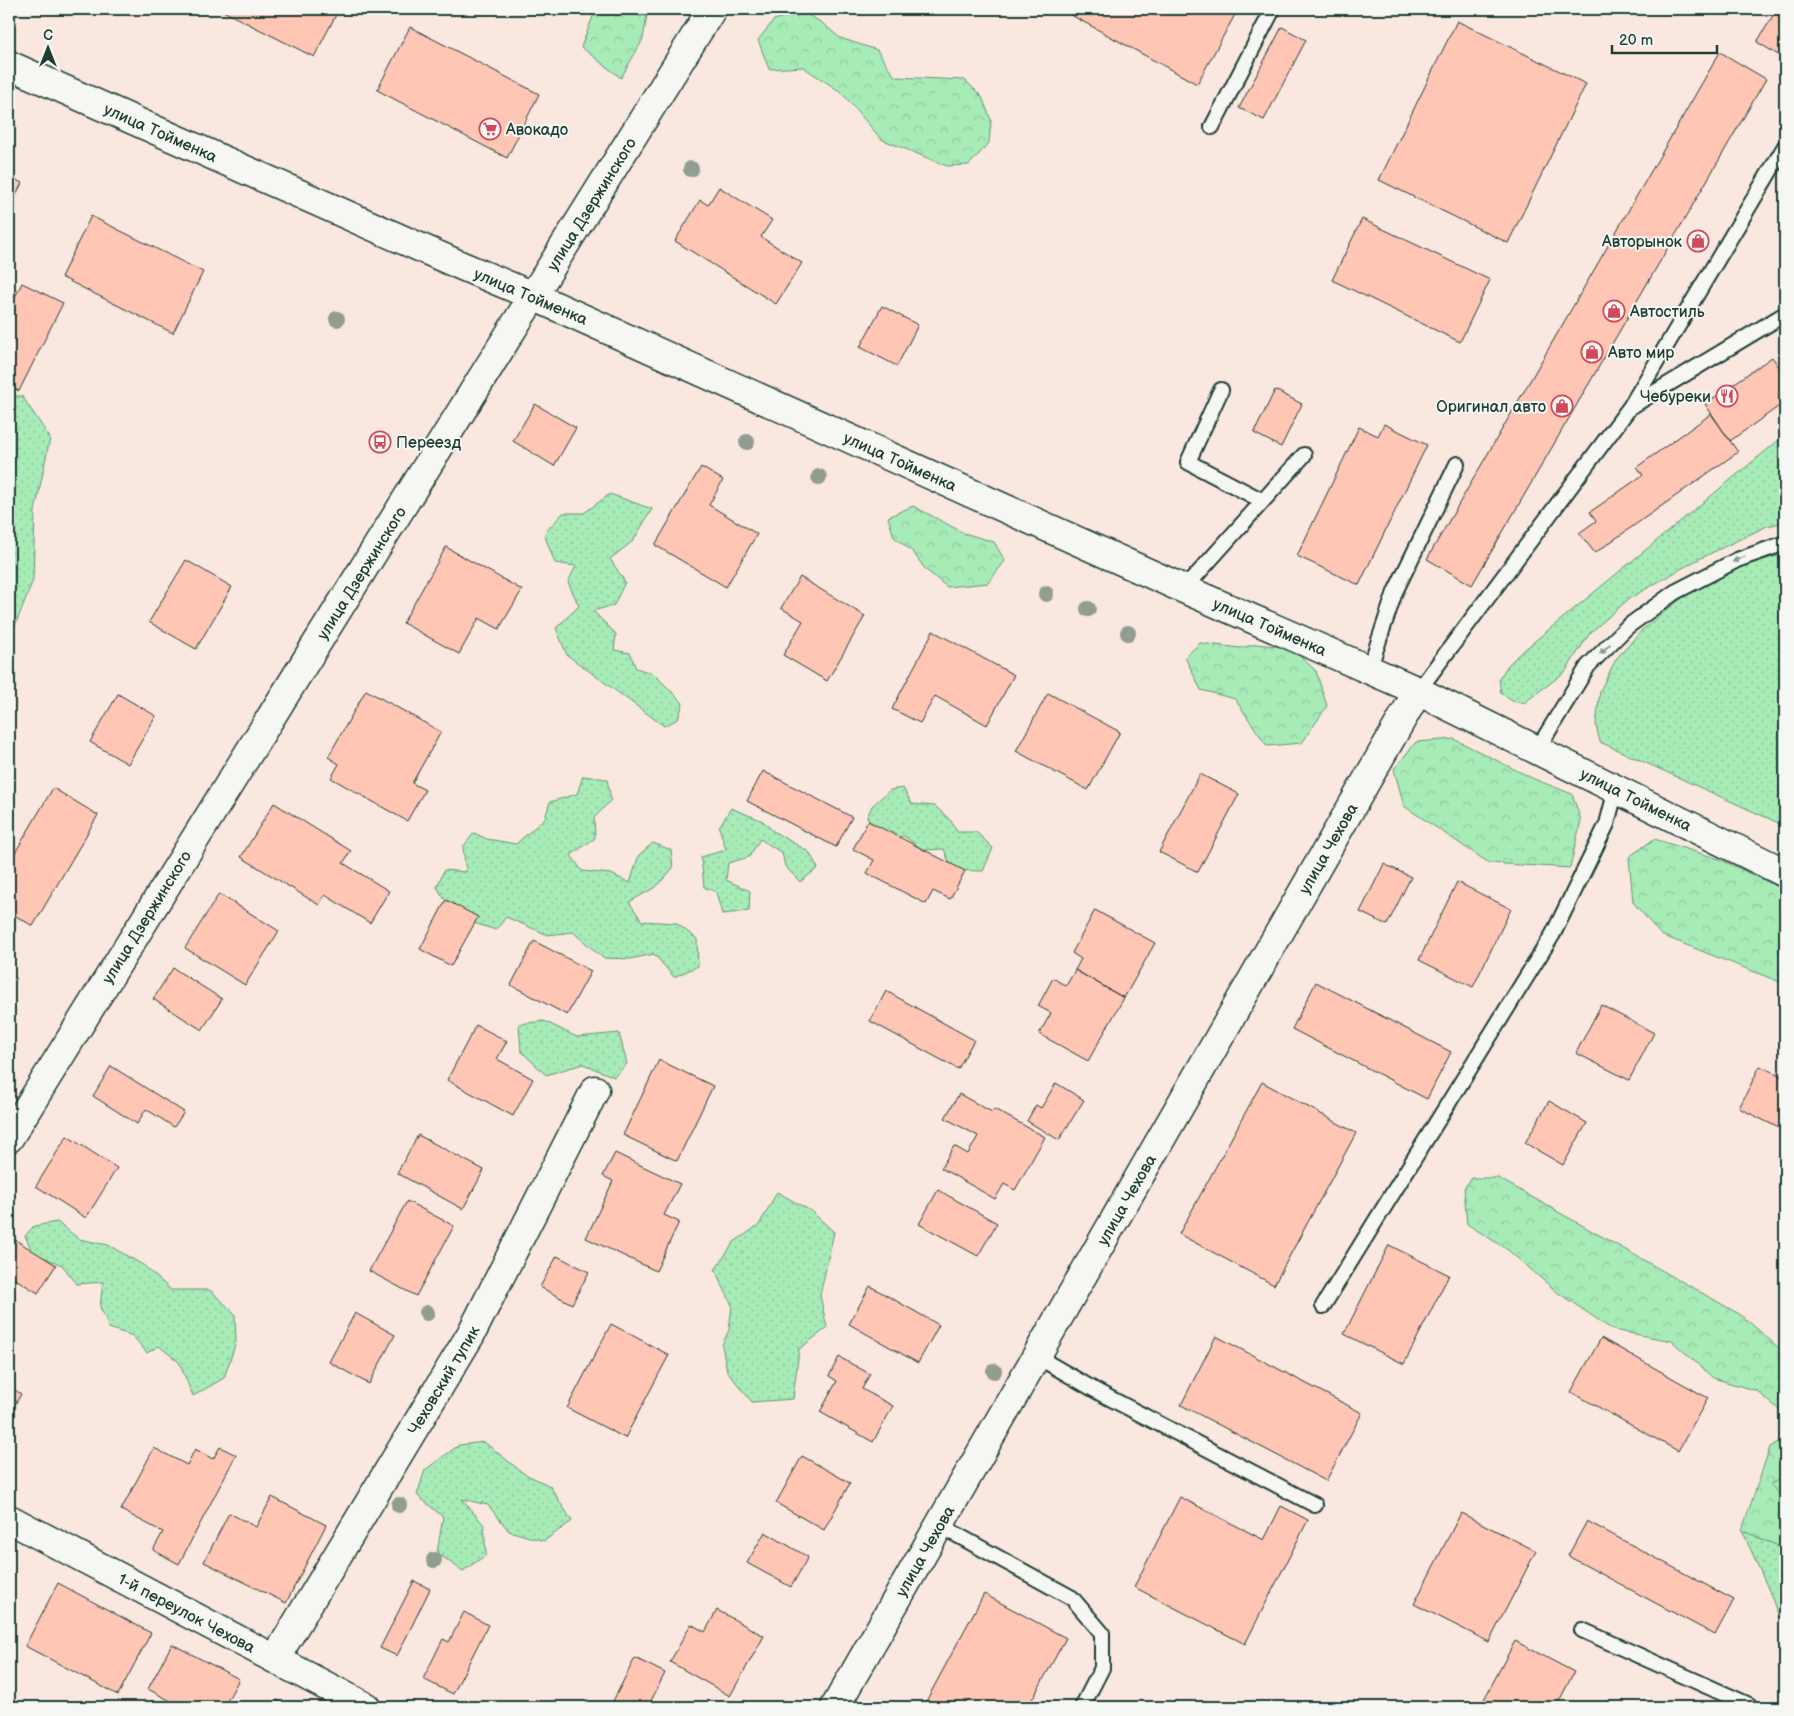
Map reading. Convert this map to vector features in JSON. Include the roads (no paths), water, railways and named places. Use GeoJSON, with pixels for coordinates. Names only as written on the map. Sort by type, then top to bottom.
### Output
{"type":"FeatureCollection","features":[{"type":"Feature","properties":{"kind":"street","name":"улица Дзержинского"},"geometry":{"type":"LineString","coordinates":[[9,1138],[712,9]]}},
{"type":"Feature","properties":{"kind":"street","name":"улица Тойменка"},"geometry":{"type":"LineString","coordinates":[[9,65],[533,296],[1184,589],[1418,692],[1785,873]]}},
{"type":"Feature","properties":{"kind":"street","name":"улица Чехова"},"geometry":{"type":"LineString","coordinates":[[835,1707],[1418,692]]}},
{"type":"Feature","properties":{"kind":"street","name":"Чеховский тупик"},"geometry":{"type":"LineString","coordinates":[[275,1659],[471,1334],[595,1090]]}},
{"type":"Feature","properties":{"kind":"street","name":"1-й переулок Чехова"},"geometry":{"type":"LineString","coordinates":[[9,1519],[366,1707]]}},
{"type":"Feature","properties":{"kind":"lane"},"geometry":{"type":"LineString","coordinates":[[1212,127],[1273,9]]}},
{"type":"Feature","properties":{"kind":"lane"},"geometry":{"type":"LineString","coordinates":[[1418,692],[1630,407],[1785,146]]}},
{"type":"Feature","properties":{"kind":"lane"},"geometry":{"type":"LineString","coordinates":[[1630,407],[1785,314]]}},
{"type":"Feature","properties":{"kind":"lane"},"geometry":{"type":"LineString","coordinates":[[1222,390],[1188,462],[1263,500]]}},
{"type":"Feature","properties":{"kind":"lane"},"geometry":{"type":"LineString","coordinates":[[1184,589],[1304,455]]}},
{"type":"Feature","properties":{"kind":"lane"},"geometry":{"type":"LineString","coordinates":[[1369,670],[1395,592],[1458,464]]}},
{"type":"Feature","properties":{"kind":"lane"},"geometry":{"type":"LineString","coordinates":[[1537,750],[1588,666],[1627,627],[1675,592],[1737,560],[1785,543]]}},
{"type":"Feature","properties":{"kind":"lane"},"geometry":{"type":"LineString","coordinates":[[1323,1306],[1553,934],[1607,824],[1616,789]]}},
{"type":"Feature","properties":{"kind":"lane"},"geometry":{"type":"LineString","coordinates":[[1036,1356],[1100,1393],[1315,1505]]}},
{"type":"Feature","properties":{"kind":"lane"},"geometry":{"type":"LineString","coordinates":[[939,1525],[1072,1598],[1102,1633],[1102,1668],[1082,1707]]}},
{"type":"Feature","properties":{"kind":"lane"},"geometry":{"type":"LineString","coordinates":[[1582,1630],[1749,1705],[1748,1707]]}},
{"type":"Feature","properties":{"kind":"place","name":"Авокадо"},"geometry":{"type":"Point","coordinates":[490,129]}},
{"type":"Feature","properties":{"kind":"place","name":"Авторынок"},"geometry":{"type":"Point","coordinates":[1698,241]}},
{"type":"Feature","properties":{"kind":"place","name":"Автостиль"},"geometry":{"type":"Point","coordinates":[1614,311]}},
{"type":"Feature","properties":{"kind":"place","name":"Авто мир"},"geometry":{"type":"Point","coordinates":[1592,352]}},
{"type":"Feature","properties":{"kind":"place","name":"Чебуреки"},"geometry":{"type":"Point","coordinates":[1727,396]}},
{"type":"Feature","properties":{"kind":"place","name":"Оригинал авто"},"geometry":{"type":"Point","coordinates":[1562,406]}},
{"type":"Feature","properties":{"kind":"place","name":"Переезд"},"geometry":{"type":"Point","coordinates":[380,442]}}]}
